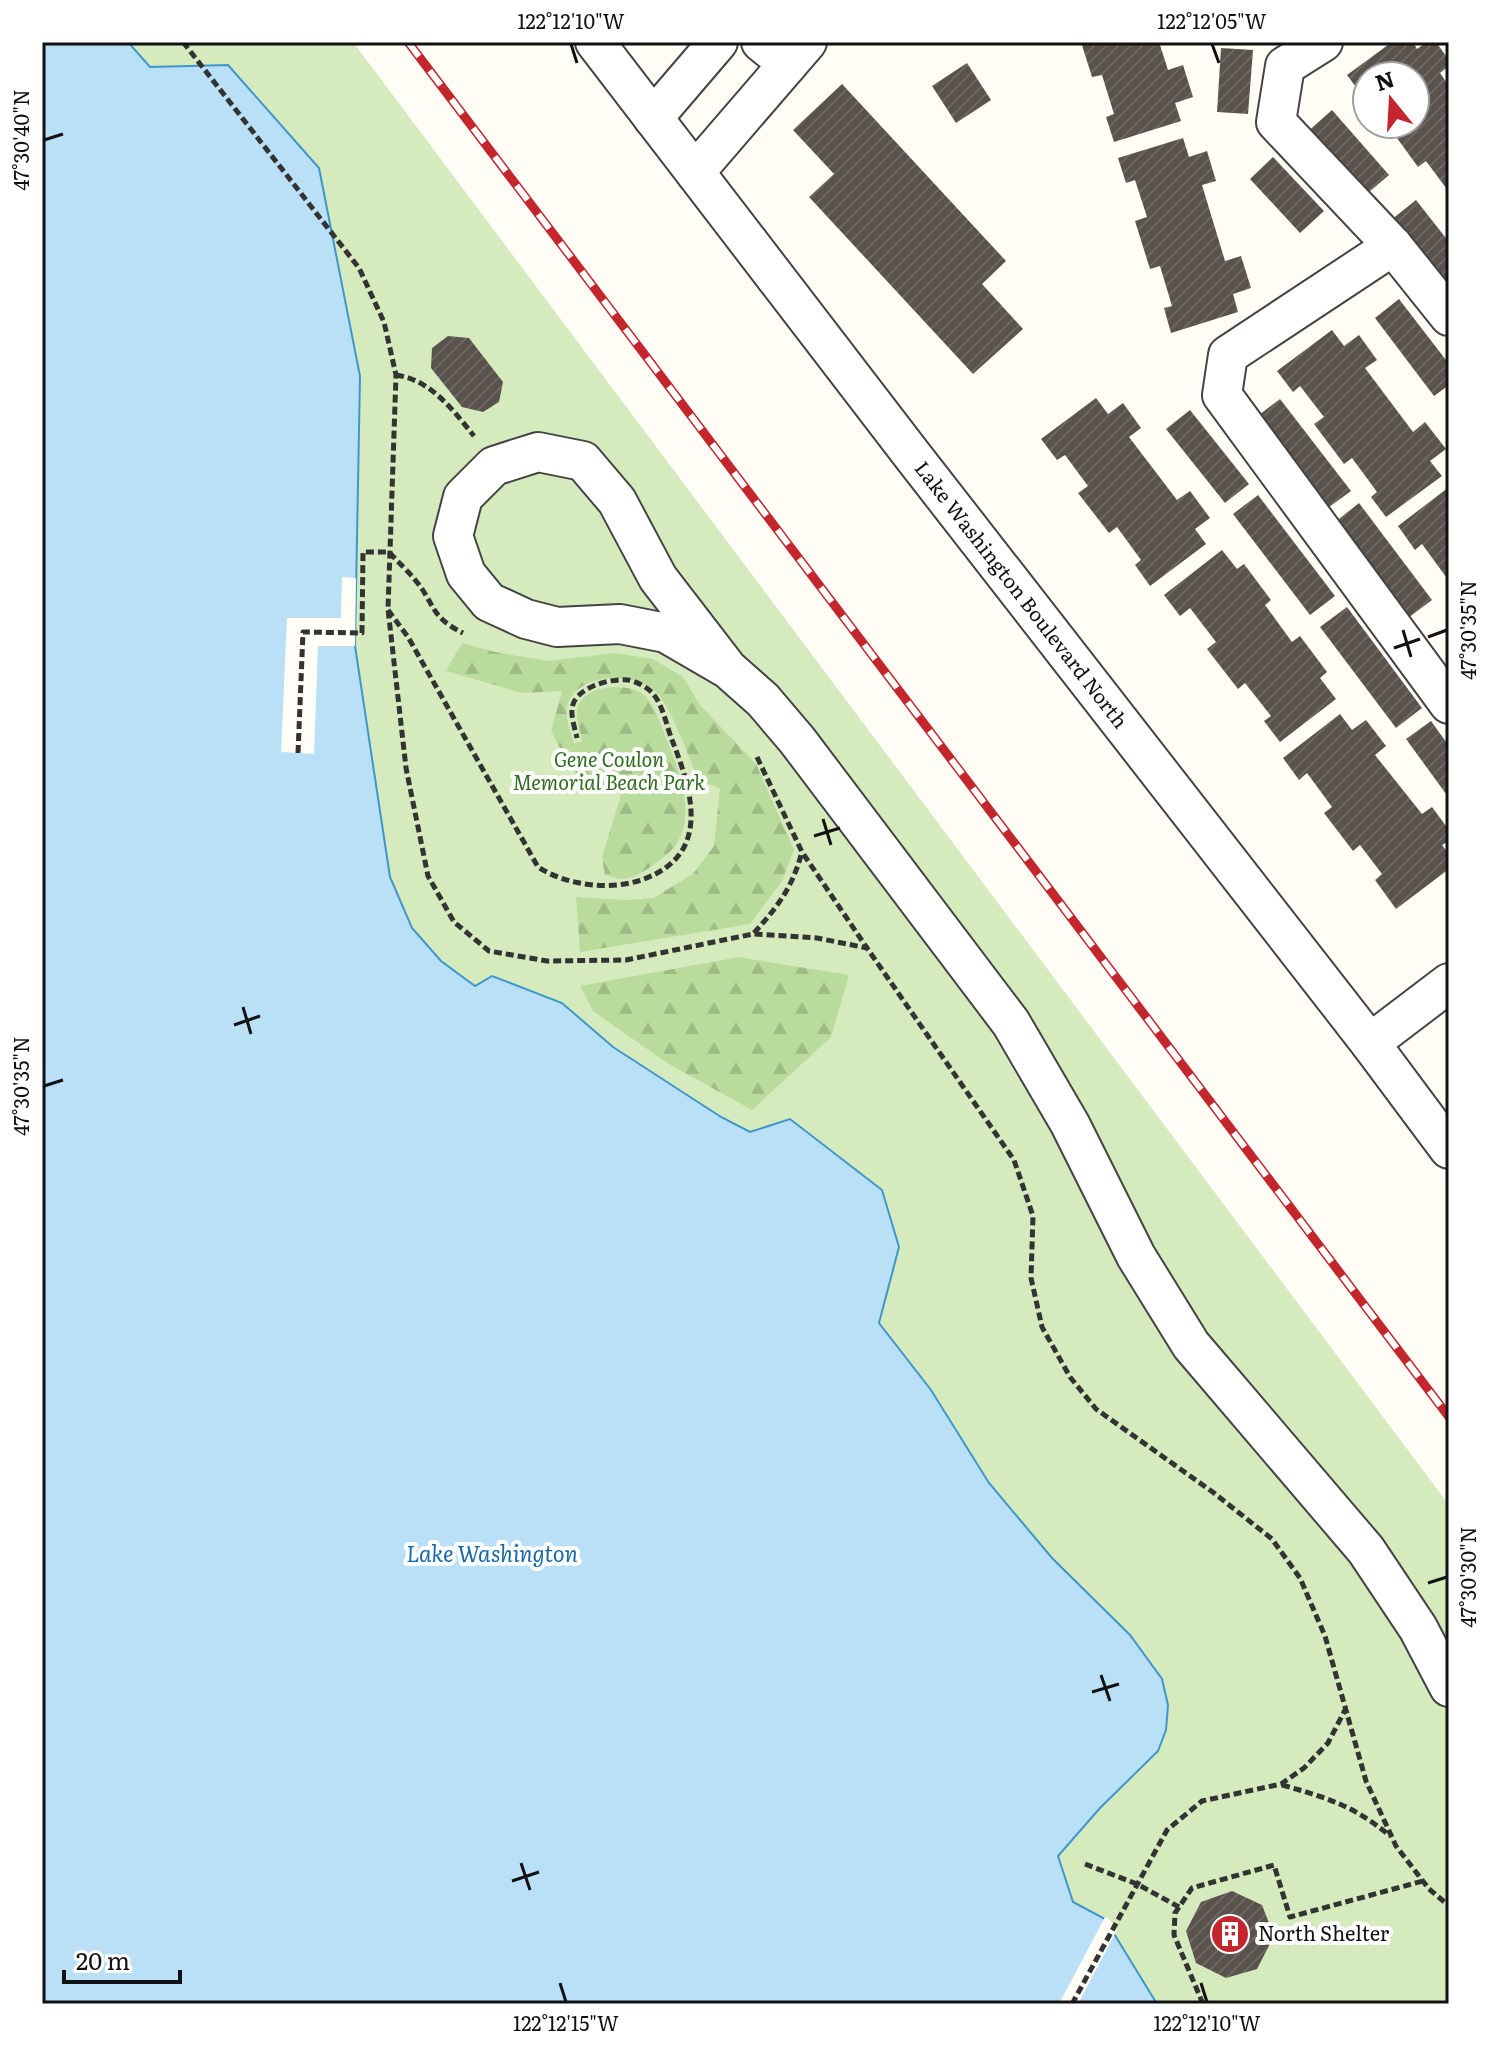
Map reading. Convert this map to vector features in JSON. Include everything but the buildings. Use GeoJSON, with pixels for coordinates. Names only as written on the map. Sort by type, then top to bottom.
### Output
{"type":"FeatureCollection","features":[{"type":"Feature","properties":{"kind":"street","name":"Lake Washington Boulevard North"},"geometry":{"type":"LineString","coordinates":[[595,42],[1449,1149]]}},
{"type":"Feature","properties":{"kind":"street"},"geometry":{"type":"LineString","coordinates":[[653,118],[718,42]]}},
{"type":"Feature","properties":{"kind":"street"},"geometry":{"type":"LineString","coordinates":[[1323,42],[1285,66],[1276,122],[1393,246],[1449,316]]}},
{"type":"Feature","properties":{"kind":"street"},"geometry":{"type":"LineString","coordinates":[[695,172],[785,49]]}},
{"type":"Feature","properties":{"kind":"street"},"geometry":{"type":"LineString","coordinates":[[1393,246],[1228,355],[1222,395],[1449,704]]}},
{"type":"Feature","properties":{"kind":"street"},"geometry":{"type":"LineString","coordinates":[[728,669],[666,633],[620,624],[557,627],[526,619],[489,602],[466,574],[453,536],[463,497],[494,466],[538,452],[583,461],[617,501],[658,578],[728,669],[763,700],[797,740],[1011,1023],[1070,1124],[1136,1256],[1191,1345],[1366,1550],[1418,1628],[1449,1687]]}},
{"type":"Feature","properties":{"kind":"street"},"geometry":{"type":"LineString","coordinates":[[1370,1043],[1449,983]]}},
{"type":"Feature","properties":{"kind":"path"},"geometry":{"type":"LineString","coordinates":[[183,42],[359,268],[384,322],[396,375],[388,609],[406,768],[428,876],[454,922],[489,951],[547,961],[626,960],[753,934],[817,938],[867,948]]}},
{"type":"Feature","properties":{"kind":"path"},"geometry":{"type":"LineString","coordinates":[[396,375],[412,377],[432,389],[473,435],[494,466]]}},
{"type":"Feature","properties":{"kind":"path"},"geometry":{"type":"LineString","coordinates":[[298,753],[303,632],[362,633],[363,552],[389,552]]}},
{"type":"Feature","properties":{"kind":"path"},"geometry":{"type":"LineString","coordinates":[[388,609],[408,637],[538,867],[552,876],[573,882],[626,886],[665,871],[685,849],[692,823],[689,789],[655,695],[640,684],[627,680],[597,684],[576,698],[572,708],[577,738]]}},
{"type":"Feature","properties":{"kind":"path"},"geometry":{"type":"LineString","coordinates":[[779,805],[802,852],[1014,1160],[1033,1216],[1031,1278],[1042,1327],[1070,1377],[1096,1409],[1214,1493],[1272,1539],[1300,1578],[1325,1636],[1366,1781],[1392,1838],[1423,1881],[1449,1906]]}},
{"type":"Feature","properties":{"kind":"path"},"geometry":{"type":"LineString","coordinates":[[753,934],[782,901],[795,878],[802,852]]}},
{"type":"Feature","properties":{"kind":"path"},"geometry":{"type":"LineString","coordinates":[[1072,2004],[1167,1830],[1202,1801],[1281,1784],[1304,1768],[1328,1743],[1346,1709]]}},
{"type":"Feature","properties":{"kind":"path"},"geometry":{"type":"LineString","coordinates":[[1281,1784],[1333,1799],[1368,1817],[1392,1838]]}},
{"type":"Feature","properties":{"kind":"path"},"geometry":{"type":"LineString","coordinates":[[1085,1864],[1137,1884],[1179,1907]]}},
{"type":"Feature","properties":{"kind":"path"},"geometry":{"type":"LineString","coordinates":[[1203,2004],[1174,1935],[1175,1913],[1192,1888],[1274,1865],[1290,1917],[1423,1881]]}},
{"type":"Feature","properties":{"kind":"green space","name":"Gene Coulon Memorial Beach Park"},"geometry":{"type":"Polygon","coordinates":[[[128,42],[353,42],[1449,1505],[1449,2004],[1157,2004],[1105,1919],[1073,1902],[1058,1856],[1166,1730],[1168,1705],[1162,1679],[989,1483],[931,1390],[879,1323],[899,1247],[749,1132],[613,1047],[562,1003],[475,986],[441,961],[412,928],[390,877],[355,646],[360,376],[228,65],[150,67],[128,42]]]}},
{"type":"Feature","properties":{"kind":"green space"},"geometry":{"type":"Polygon","coordinates":[[[462,643],[549,661],[615,653],[653,659],[683,677],[700,705],[756,764],[794,850],[782,881],[750,924],[580,952],[576,897],[653,898],[693,874],[714,846],[720,788],[699,781],[674,721],[656,692],[646,685],[620,678],[593,681],[581,687],[572,695],[567,707],[574,743],[582,741],[577,711],[586,696],[605,688],[636,691],[648,699],[656,712],[676,763],[684,797],[683,830],[665,856],[633,877],[622,879],[605,875],[602,857],[621,795],[572,771],[551,731],[562,691],[522,693],[446,671],[462,643]]]}},
{"type":"Feature","properties":{"kind":"green space"},"geometry":{"type":"Polygon","coordinates":[[[738,957],[849,975],[831,1037],[752,1110],[667,1063],[593,1011],[580,986],[738,957]]]}},
{"type":"Feature","properties":{"kind":"water","name":"Lake Washington"},"geometry":{"type":"Polygon","coordinates":[[[42,42],[128,42],[150,67],[228,65],[319,168],[360,376],[355,646],[390,877],[412,928],[441,961],[475,986],[492,976],[562,1003],[613,1047],[721,1117],[750,1132],[790,1119],[882,1190],[899,1247],[879,1323],[931,1390],[989,1483],[1052,1558],[1130,1635],[1162,1679],[1168,1705],[1166,1730],[1158,1751],[1100,1808],[1058,1856],[1073,1902],[1105,1919],[1157,2004],[42,2004],[42,42]]]}},
{"type":"Feature","properties":{"kind":"pier"},"geometry":{"type":"Polygon","coordinates":[[[342,577],[356,578],[355,646],[318,646],[314,754],[281,752],[287,618],[341,618],[342,577]]]}},
{"type":"Feature","properties":{"kind":"pier"},"geometry":{"type":"Polygon","coordinates":[[[1105,1917],[1117,1930],[1078,2004],[1059,2004],[1105,1917]]]}},
{"type":"Feature","properties":{"kind":"railway"},"geometry":{"type":"LineString","coordinates":[[408,42],[1449,1417]]}},
{"type":"Feature","properties":{"kind":"place","name":"North Shelter"},"geometry":{"type":"Point","coordinates":[1230,1934]}}]}
